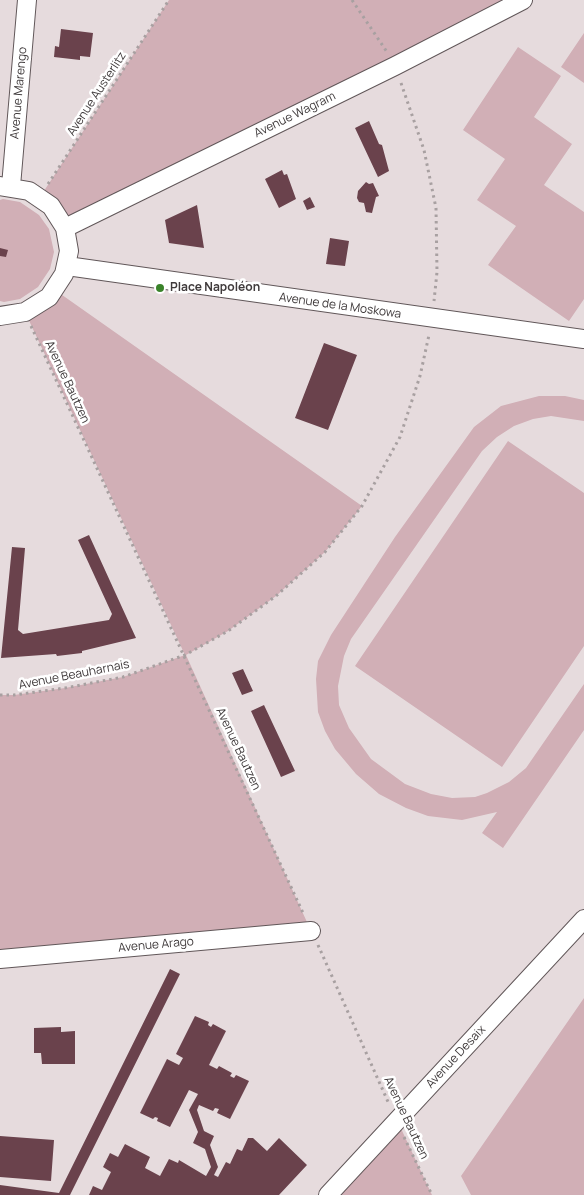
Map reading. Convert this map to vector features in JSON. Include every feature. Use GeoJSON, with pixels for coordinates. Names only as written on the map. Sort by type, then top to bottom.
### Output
{"type":"FeatureCollection","features":[{"type":"Feature","properties":{"kind":"street","name":"Avenue Marengo"},"geometry":{"type":"LineString","coordinates":[[6,186],[27,0]]}},
{"type":"Feature","properties":{"kind":"street","name":"Avenue Wagram"},"geometry":{"type":"LineString","coordinates":[[65,228],[395,66],[524,0]]}},
{"type":"Feature","properties":{"kind":"street"},"geometry":{"type":"LineString","coordinates":[[0,316],[25,312],[42,304],[61,281],[67,266],[68,244],[65,228],[54,210],[40,197],[6,186]]}},
{"type":"Feature","properties":{"kind":"street","name":"Avenue de la Moskowa"},"geometry":{"type":"LineString","coordinates":[[67,266],[584,339]]}},
{"type":"Feature","properties":{"kind":"street","name":"Avenue Desaix"},"geometry":{"type":"LineString","coordinates":[[328,1195],[584,919]]}},
{"type":"Feature","properties":{"kind":"street","name":"Avenue Arago"},"geometry":{"type":"LineString","coordinates":[[0,959],[312,931]]}},
{"type":"Feature","properties":{"kind":"path","name":"Avenue Austerlitz"},"geometry":{"type":"LineString","coordinates":[[40,197],[169,0]]}},
{"type":"Feature","properties":{"kind":"path","name":"Avenue Beauharnais"},"geometry":{"type":"LineString","coordinates":[[0,695],[65,688],[123,677],[186,655],[228,631],[276,596],[325,552],[362,506],[400,437],[420,376],[433,319],[437,272],[436,208],[424,150],[395,66],[374,30],[352,0]]}},
{"type":"Feature","properties":{"kind":"path","name":"Avenue Bautzen"},"geometry":{"type":"LineString","coordinates":[[25,312],[186,655],[432,1195]]}},
{"type":"Feature","properties":{"kind":"shaded area"},"geometry":{"type":"Polygon","coordinates":[[[169,0],[523,0],[65,228],[40,197],[169,0]]]}},
{"type":"Feature","properties":{"kind":"shaded area"},"geometry":{"type":"Polygon","coordinates":[[[584,33],[584,83],[561,67],[584,33]]]}},
{"type":"Feature","properties":{"kind":"shaded area"},"geometry":{"type":"Polygon","coordinates":[[[518,47],[561,76],[534,117],[572,144],[544,185],[584,212],[584,299],[569,321],[488,265],[516,226],[477,200],[505,159],[463,130],[518,47]]]}},
{"type":"Feature","properties":{"kind":"shaded area"},"geometry":{"type":"Polygon","coordinates":[[[0,200],[20,202],[39,215],[49,229],[54,252],[50,269],[38,287],[20,299],[4,302],[0,301],[0,200]]]}},
{"type":"Feature","properties":{"kind":"shaded area"},"geometry":{"type":"Polygon","coordinates":[[[55,290],[362,506],[325,552],[276,596],[228,631],[186,655],[311,931],[0,959],[0,695],[65,688],[123,677],[185,655],[25,312],[55,290]]]}},
{"type":"Feature","properties":{"kind":"shaded area"},"geometry":{"type":"Polygon","coordinates":[[[539,396],[565,396],[584,400],[584,421],[551,416],[533,419],[514,426],[497,437],[482,451],[351,639],[344,656],[338,686],[339,705],[349,728],[371,759],[405,784],[431,794],[452,798],[475,797],[487,793],[509,782],[526,768],[584,684],[584,730],[503,848],[482,833],[497,812],[462,820],[428,816],[406,808],[379,794],[356,774],[335,749],[325,731],[318,712],[316,679],[318,661],[331,635],[395,537],[474,427],[501,406],[539,396]]]}},
{"type":"Feature","properties":{"kind":"shaded area"},"geometry":{"type":"Polygon","coordinates":[[[508,441],[584,493],[584,646],[502,767],[355,666],[508,441]]]}},
{"type":"Feature","properties":{"kind":"shaded area"},"geometry":{"type":"Polygon","coordinates":[[[584,998],[584,1195],[471,1195],[461,1176],[584,998]]]}},
{"type":"Feature","properties":{"kind":"shaded area"},"geometry":{"type":"Polygon","coordinates":[[[397,1120],[432,1195],[328,1195],[397,1120]]]}},
{"type":"Feature","properties":{"kind":"building"},"geometry":{"type":"Polygon","coordinates":[[[61,29],[93,33],[90,57],[80,56],[80,60],[54,57],[55,46],[59,47],[61,29]]]}},
{"type":"Feature","properties":{"kind":"building"},"geometry":{"type":"Polygon","coordinates":[[[369,121],[379,144],[382,145],[389,171],[378,177],[355,128],[369,121]]]}},
{"type":"Feature","properties":{"kind":"building"},"geometry":{"type":"Polygon","coordinates":[[[282,170],[284,175],[287,174],[296,199],[279,208],[265,179],[282,170]]]}},
{"type":"Feature","properties":{"kind":"building"},"geometry":{"type":"Polygon","coordinates":[[[366,182],[369,184],[373,183],[379,196],[376,197],[372,213],[366,212],[364,203],[359,202],[357,198],[358,191],[366,182]]]}},
{"type":"Feature","properties":{"kind":"building"},"geometry":{"type":"Polygon","coordinates":[[[310,197],[315,207],[307,210],[303,201],[310,197]]]}},
{"type":"Feature","properties":{"kind":"building"},"geometry":{"type":"Polygon","coordinates":[[[197,205],[204,248],[169,243],[165,220],[197,205]]]}},
{"type":"Feature","properties":{"kind":"building"},"geometry":{"type":"Polygon","coordinates":[[[330,238],[349,241],[345,266],[326,264],[330,238]]]}},
{"type":"Feature","properties":{"kind":"building"},"geometry":{"type":"Polygon","coordinates":[[[0,248],[8,250],[6,257],[0,256],[0,248]]]}},
{"type":"Feature","properties":{"kind":"building"},"geometry":{"type":"Polygon","coordinates":[[[324,343],[357,355],[328,430],[295,418],[324,343]]]}},
{"type":"Feature","properties":{"kind":"building"},"geometry":{"type":"Polygon","coordinates":[[[89,535],[136,638],[82,651],[82,653],[1,658],[12,547],[25,548],[18,630],[23,634],[109,620],[112,614],[78,540],[89,535]]]}},
{"type":"Feature","properties":{"kind":"building"},"geometry":{"type":"Polygon","coordinates":[[[243,669],[253,691],[242,695],[232,673],[243,669]]]}},
{"type":"Feature","properties":{"kind":"building"},"geometry":{"type":"Polygon","coordinates":[[[264,705],[295,771],[281,777],[251,711],[264,705]]]}},
{"type":"Feature","properties":{"kind":"building"},"geometry":{"type":"Polygon","coordinates":[[[170,969],[180,974],[70,1195],[0,1195],[0,1185],[59,1193],[170,969]]]}},
{"type":"Feature","properties":{"kind":"building"},"geometry":{"type":"Polygon","coordinates":[[[195,1016],[209,1022],[208,1025],[211,1027],[213,1024],[226,1031],[209,1065],[217,1069],[219,1066],[232,1073],[230,1076],[234,1078],[236,1075],[249,1081],[230,1119],[217,1113],[219,1109],[215,1108],[213,1111],[199,1105],[197,1110],[204,1131],[214,1136],[210,1145],[218,1167],[214,1175],[218,1177],[226,1162],[230,1164],[237,1149],[242,1151],[248,1138],[253,1138],[267,1151],[279,1138],[307,1165],[279,1195],[89,1195],[93,1186],[102,1190],[111,1172],[103,1167],[110,1153],[118,1157],[125,1144],[150,1157],[145,1168],[160,1176],[169,1159],[178,1163],[179,1160],[206,1176],[211,1167],[205,1149],[193,1143],[198,1132],[189,1110],[198,1094],[189,1090],[170,1127],[157,1121],[158,1118],[155,1117],[153,1119],[140,1113],[167,1059],[179,1065],[183,1058],[176,1054],[195,1016]]]}},
{"type":"Feature","properties":{"kind":"building"},"geometry":{"type":"Polygon","coordinates":[[[61,1027],[61,1032],[75,1031],[75,1064],[42,1064],[41,1053],[34,1053],[34,1028],[61,1027]]]}},
{"type":"Feature","properties":{"kind":"building"},"geometry":{"type":"Polygon","coordinates":[[[0,1136],[54,1140],[51,1181],[0,1177],[0,1136]]]}},
{"type":"Feature","properties":{"kind":"place","name":"Place Napoléon"},"geometry":{"type":"Point","coordinates":[160,288]}}]}
